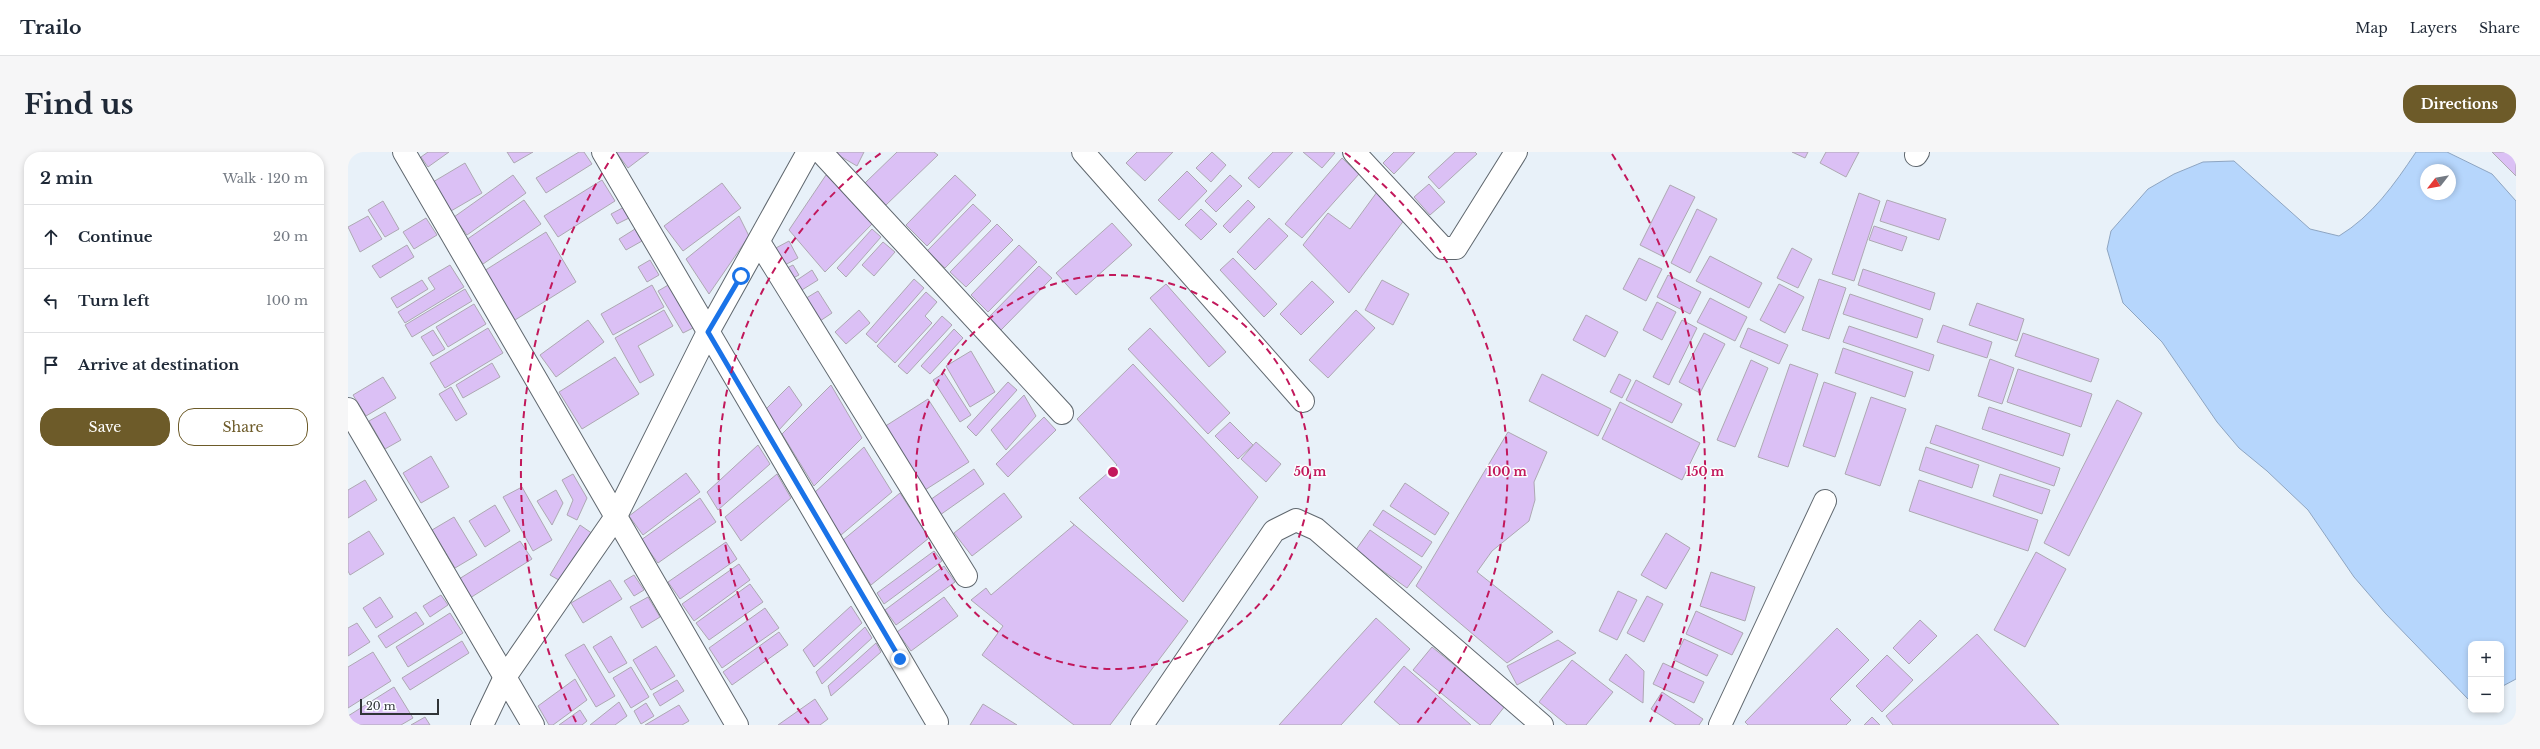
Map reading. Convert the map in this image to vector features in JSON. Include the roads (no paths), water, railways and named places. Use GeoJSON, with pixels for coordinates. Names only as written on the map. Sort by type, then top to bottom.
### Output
{"type":"FeatureCollection","features":[{"type":"Feature","properties":{"kind":"street"},"geometry":{"type":"LineString","coordinates":[[404,152],[615,518],[737,725]]}},
{"type":"Feature","properties":{"kind":"street"},"geometry":{"type":"LineString","coordinates":[[603,152],[937,722]]}},
{"type":"Feature","properties":{"kind":"street"},"geometry":{"type":"LineString","coordinates":[[482,725],[505,677],[615,518],[708,332],[808,152]]}},
{"type":"Feature","properties":{"kind":"street"},"geometry":{"type":"LineString","coordinates":[[821,152],[1062,413]]}},
{"type":"Feature","properties":{"kind":"street"},"geometry":{"type":"LineString","coordinates":[[1083,152],[1303,401]]}},
{"type":"Feature","properties":{"kind":"street"},"geometry":{"type":"LineString","coordinates":[[1354,152],[1443,248],[1449,249],[1456,248],[1516,152]]}},
{"type":"Feature","properties":{"kind":"street"},"geometry":{"type":"LineString","coordinates":[[759,242],[966,576]]}},
{"type":"Feature","properties":{"kind":"street"},"geometry":{"type":"LineString","coordinates":[[348,409],[533,725]]}},
{"type":"Feature","properties":{"kind":"street"},"geometry":{"type":"LineString","coordinates":[[1720,725],[1825,501]]}},
{"type":"Feature","properties":{"kind":"street"},"geometry":{"type":"LineString","coordinates":[[1142,725],[1274,531],[1296,520],[1316,529],[1542,725]]}},
{"type":"Feature","properties":{"kind":"water"},"geometry":{"type":"Polygon","coordinates":[[[2416,152],[2447,152],[2492,174],[2516,201],[2516,679],[2504,685],[2504,641],[2468,641],[2468,699],[2385,613],[2354,577],[2308,510],[2267,471],[2239,448],[2217,422],[2162,342],[2123,303],[2107,249],[2111,231],[2148,189],[2174,174],[2203,162],[2234,161],[2310,229],[2339,236],[2362,219],[2391,188],[2416,152]]]}}]}
